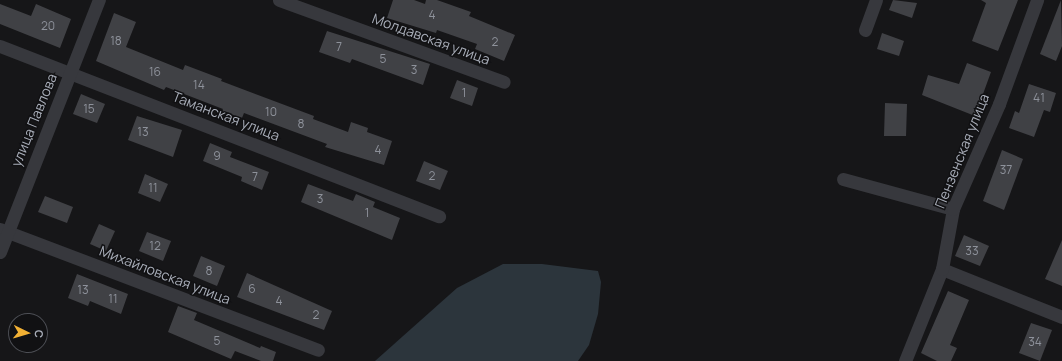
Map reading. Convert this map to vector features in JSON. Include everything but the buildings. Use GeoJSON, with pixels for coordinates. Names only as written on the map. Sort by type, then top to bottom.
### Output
{"type":"FeatureCollection","features":[{"type":"Feature","properties":{"kind":"street","name":"улица Павлова"},"geometry":{"type":"LineString","coordinates":[[0,252],[3,231],[99,0]]}},
{"type":"Feature","properties":{"kind":"street","name":"Молдавская улица"},"geometry":{"type":"LineString","coordinates":[[279,0],[504,82]]}},
{"type":"Feature","properties":{"kind":"street"},"geometry":{"type":"LineString","coordinates":[[865,30],[876,0]]}},
{"type":"Feature","properties":{"kind":"street","name":"Пензенская улица"},"geometry":{"type":"LineString","coordinates":[[905,361],[942,269],[953,210],[999,104],[1037,0]]}},
{"type":"Feature","properties":{"kind":"street","name":"Таманская улица"},"geometry":{"type":"LineString","coordinates":[[0,46],[439,216]]}},
{"type":"Feature","properties":{"kind":"street"},"geometry":{"type":"LineString","coordinates":[[843,179],[953,210]]}},
{"type":"Feature","properties":{"kind":"street","name":"Михайловская улица"},"geometry":{"type":"LineString","coordinates":[[3,231],[318,350]]}},
{"type":"Feature","properties":{"kind":"street"},"geometry":{"type":"LineString","coordinates":[[942,269],[1062,317]]}},
{"type":"Feature","properties":{"kind":"shaded area"},"geometry":{"type":"Polygon","coordinates":[[[503,264],[542,264],[598,271],[601,282],[598,314],[589,345],[578,361],[375,361],[457,288],[503,264]]]}}]}
